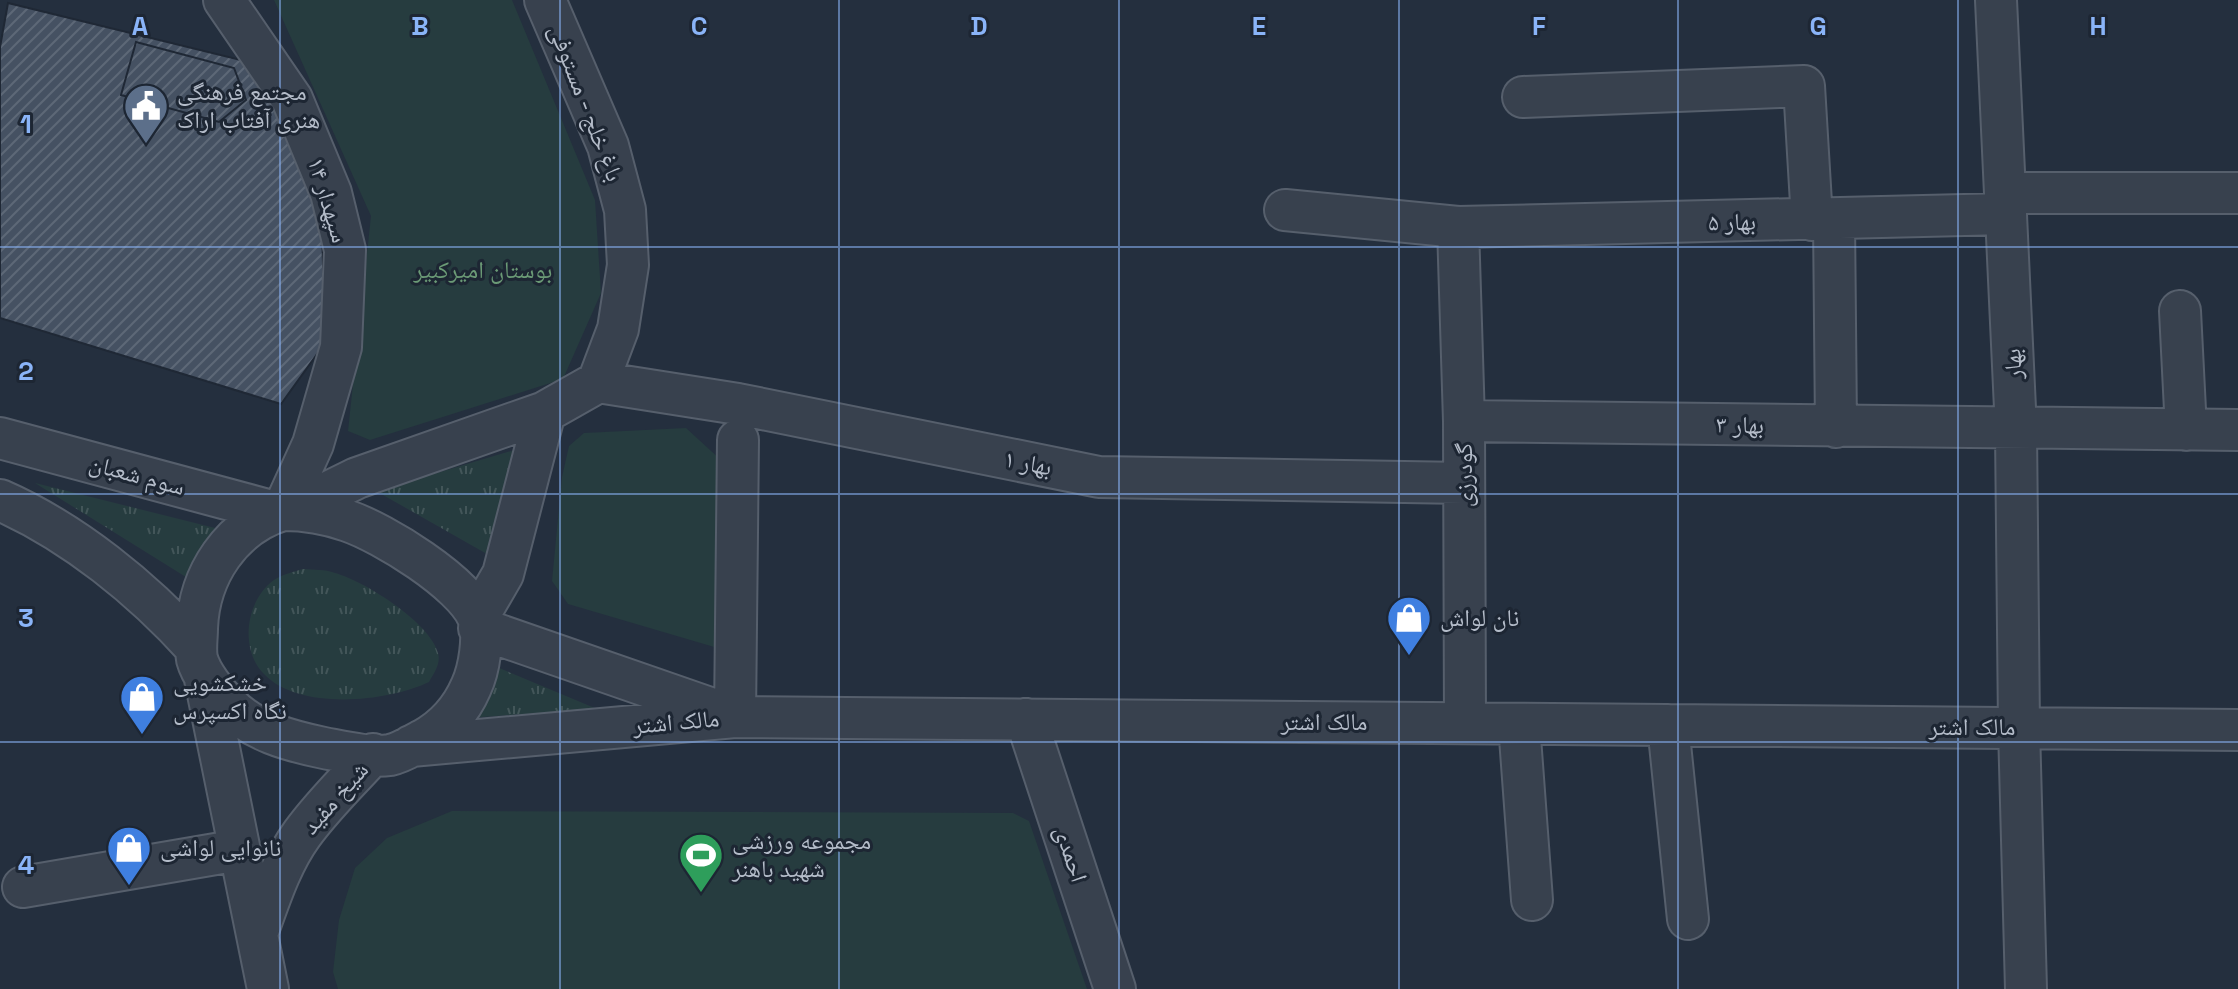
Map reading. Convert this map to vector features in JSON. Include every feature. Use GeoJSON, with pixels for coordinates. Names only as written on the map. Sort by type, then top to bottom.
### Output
{"type":"FeatureCollection","features":[{"type":"Feature","properties":{"kind":"street","name":"سپهدار ۱۴"},"geometry":{"type":"LineString","coordinates":[[224,0],[292,99],[331,193],[345,250],[341,347],[313,444],[283,511]]}},
{"type":"Feature","properties":{"kind":"street","name":"باغ خلج - مستوفی"},"geometry":{"type":"LineString","coordinates":[[545,0],[608,146],[625,210],[628,265],[618,329],[598,382]]}},
{"type":"Feature","properties":{"kind":"street","name":"بهار"},"geometry":{"type":"LineString","coordinates":[[1996,0],[2016,430],[2026,989]]}},
{"type":"Feature","properties":{"kind":"street"},"geometry":{"type":"LineString","coordinates":[[1523,97],[1804,86],[1823,219],[1836,427]]}},
{"type":"Feature","properties":{"kind":"street","name":"بهار ۵"},"geometry":{"type":"LineString","coordinates":[[1285,210],[1458,227],[1823,219],[2005,203],[2238,193]]}},
{"type":"Feature","properties":{"kind":"street","name":"گودرزی"},"geometry":{"type":"LineString","coordinates":[[1458,227],[1464,421],[1465,723]]}},
{"type":"Feature","properties":{"kind":"street"},"geometry":{"type":"LineString","coordinates":[[2180,311],[2186,430]]}},
{"type":"Feature","properties":{"kind":"street"},"geometry":{"type":"LineString","coordinates":[[268,989],[200,660],[198,612],[206,581],[224,549],[246,528],[357,478],[545,412],[598,382]]}},
{"type":"Feature","properties":{"kind":"street","name":"بهار ۱"},"geometry":{"type":"LineString","coordinates":[[598,382],[738,404],[1099,477],[1464,483]]}},
{"type":"Feature","properties":{"kind":"street"},"geometry":{"type":"LineString","coordinates":[[0,500],[30,513],[124,578],[165,614],[200,660],[228,705],[262,730],[302,743],[347,752],[392,750],[440,731],[465,700],[478,666],[478,622],[503,574],[545,412]]}},
{"type":"Feature","properties":{"kind":"street","name":"بهار ۳"},"geometry":{"type":"LineString","coordinates":[[1464,421],[2016,430],[2238,430]]}},
{"type":"Feature","properties":{"kind":"street","name":"سوم شعبان"},"geometry":{"type":"LineString","coordinates":[[0,438],[283,511]]}},
{"type":"Feature","properties":{"kind":"street"},"geometry":{"type":"LineString","coordinates":[[283,511],[350,522],[409,552],[458,590],[478,622],[735,717],[738,440]]}},
{"type":"Feature","properties":{"kind":"street","name":"مالک اشتر"},"geometry":{"type":"LineString","coordinates":[[392,750],[735,717],[2238,730]]}},
{"type":"Feature","properties":{"kind":"street","name":"احمدی"},"geometry":{"type":"LineString","coordinates":[[1026,719],[1115,989]]}},
{"type":"Feature","properties":{"kind":"street"},"geometry":{"type":"LineString","coordinates":[[1519,724],[1532,900]]}},
{"type":"Feature","properties":{"kind":"street"},"geometry":{"type":"LineString","coordinates":[[1668,725],[1688,919]]}},
{"type":"Feature","properties":{"kind":"street","name":"شیخ مفید"},"geometry":{"type":"LineString","coordinates":[[258,931],[277,880],[301,835],[340,788],[392,750]]}},
{"type":"Feature","properties":{"kind":"street"},"geometry":{"type":"LineString","coordinates":[[23,887],[239,850]]}},
{"type":"Feature","properties":{"kind":"green space","name":"بوستان امیرکبیر"},"geometry":{"type":"Polygon","coordinates":[[[274,0],[512,0],[595,200],[601,293],[563,379],[370,440],[348,431],[371,216],[274,0]]]}},
{"type":"Feature","properties":{"kind":"green space"},"geometry":{"type":"Polygon","coordinates":[[[686,428],[722,461],[721,649],[568,604],[552,581],[562,477],[569,446],[584,433],[686,428]]]}},
{"type":"Feature","properties":{"kind":"green space"},"geometry":{"type":"Polygon","coordinates":[[[518,449],[494,558],[376,491],[518,449]]]}},
{"type":"Feature","properties":{"kind":"green space"},"geometry":{"type":"Polygon","coordinates":[[[35,483],[231,532],[194,582],[35,483]]]}},
{"type":"Feature","properties":{"kind":"green space"},"geometry":{"type":"Polygon","coordinates":[[[303,569],[347,577],[410,616],[423,629],[438,653],[438,665],[429,682],[368,698],[321,698],[279,686],[264,674],[251,652],[249,625],[252,612],[257,600],[274,580],[303,569]]]}},
{"type":"Feature","properties":{"kind":"green space"},"geometry":{"type":"Polygon","coordinates":[[[487,663],[597,709],[469,718],[487,663]]]}},
{"type":"Feature","properties":{"kind":"green space","name":"مجموعه ورزشی شهید باهنر"},"geometry":{"type":"Polygon","coordinates":[[[452,811],[1013,813],[1029,821],[1087,989],[338,989],[333,972],[339,920],[355,868],[387,838],[452,811]]]}},
{"type":"Feature","properties":{"kind":"building","name":"مجتمع فرهنگی هنری آفتاب اراک"},"geometry":{"type":"Polygon","coordinates":[[[8,3],[261,65],[322,225],[325,343],[281,404],[0,318],[0,47],[8,3]]]}},
{"type":"Feature","properties":{"kind":"building"},"geometry":{"type":"Polygon","coordinates":[[[136,42],[234,68],[246,100],[219,122],[121,95],[136,42]]]}},
{"type":"Feature","properties":{"kind":"place","name":"مجتمع فرهنگی هنری آفتاب اراک"},"geometry":{"type":"Point","coordinates":[146,145]}},
{"type":"Feature","properties":{"kind":"place","name":"نان لواش"},"geometry":{"type":"Point","coordinates":[1409,657]}},
{"type":"Feature","properties":{"kind":"place","name":"خشکشویی نگاه اکسپرس"},"geometry":{"type":"Point","coordinates":[142,736]}},
{"type":"Feature","properties":{"kind":"place","name":"نانوایی لواشی"},"geometry":{"type":"Point","coordinates":[129,887]}},
{"type":"Feature","properties":{"kind":"place","name":"مجموعه ورزشی شهید باهنر"},"geometry":{"type":"Point","coordinates":[701,894]}}]}
